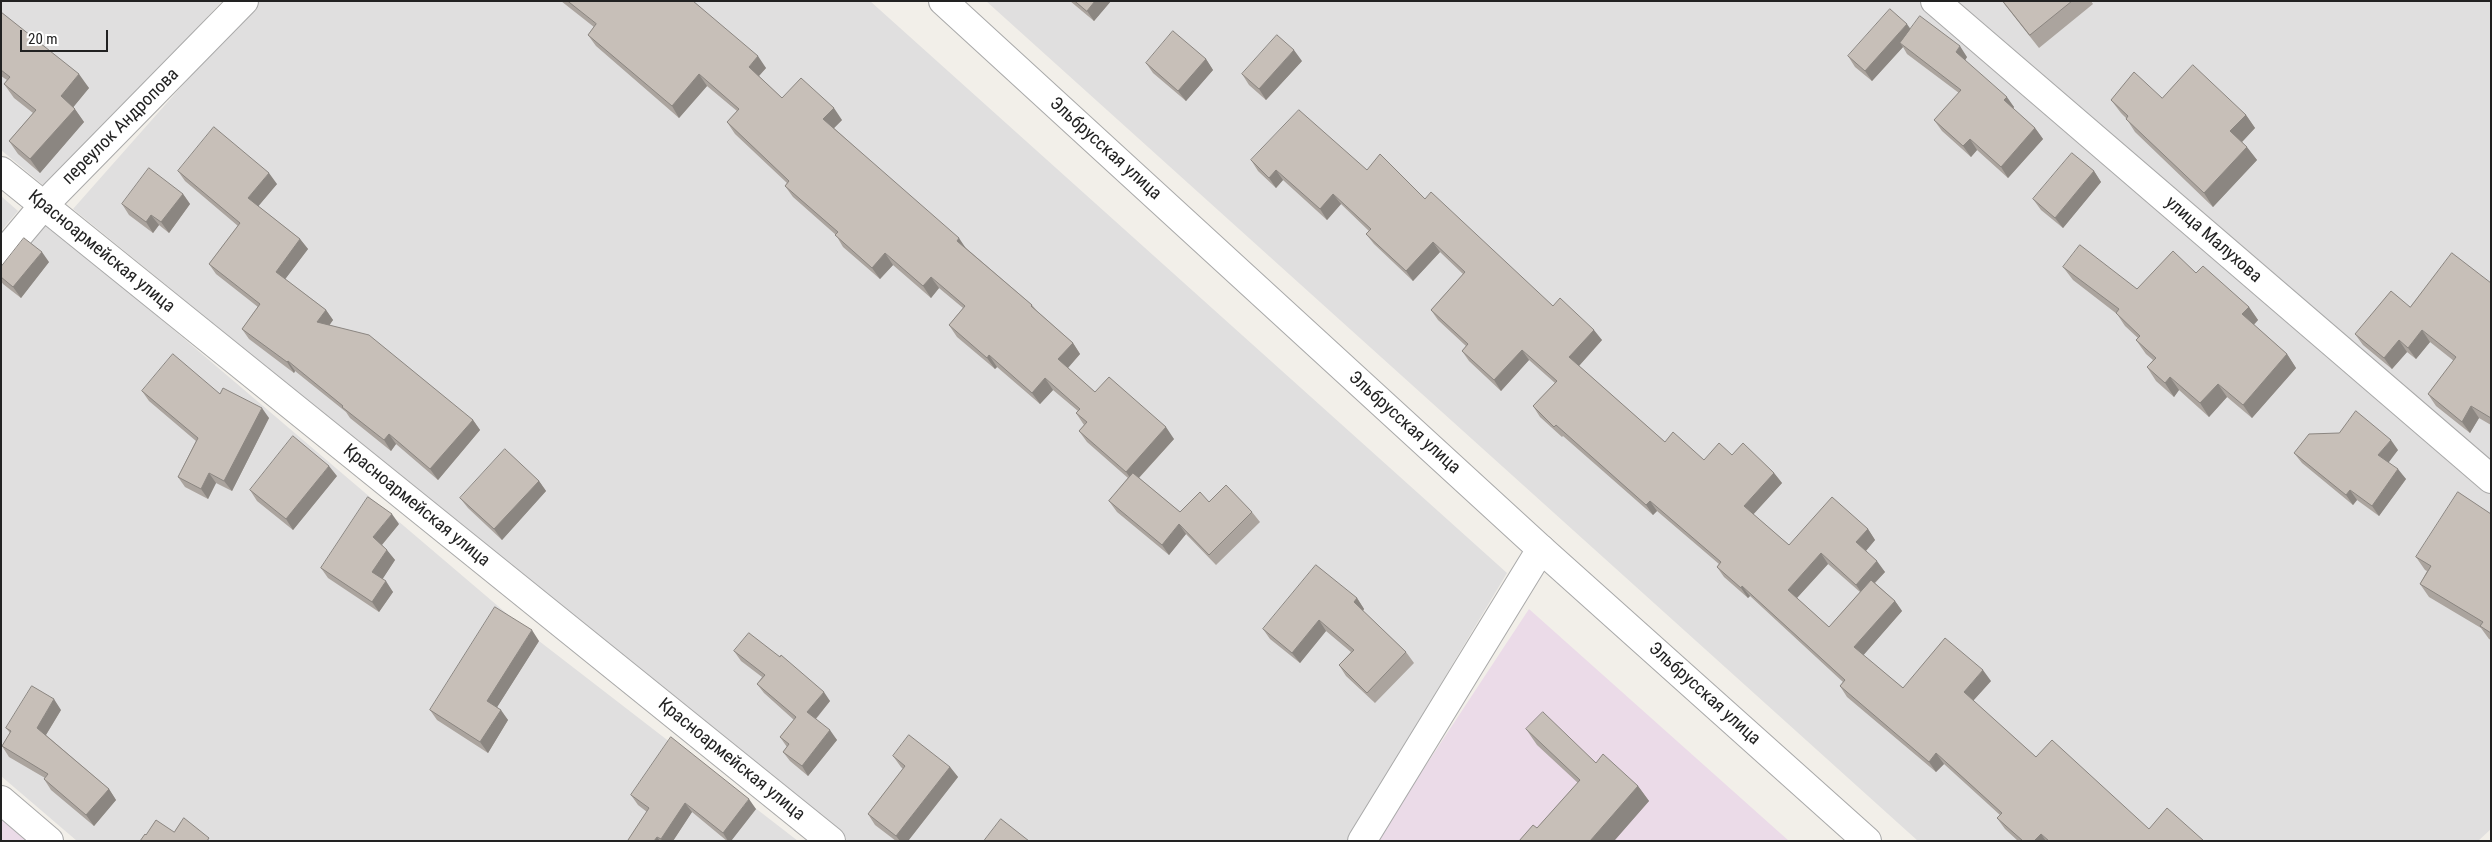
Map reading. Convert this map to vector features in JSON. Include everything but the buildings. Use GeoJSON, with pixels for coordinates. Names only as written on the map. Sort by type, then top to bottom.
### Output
{"type":"FeatureCollection","features":[{"type":"Feature","properties":{"kind":"street","name":"переулок Андропова"},"geometry":{"type":"LineString","coordinates":[[1,256],[44,206],[244,1]]}},
{"type":"Feature","properties":{"kind":"street","name":"Эльбрусская улица"},"geometry":{"type":"LineString","coordinates":[[943,1],[1541,549],[1867,841]]}},
{"type":"Feature","properties":{"kind":"street","name":"улица Малухова"},"geometry":{"type":"LineString","coordinates":[[1935,1],[2491,479]]}},
{"type":"Feature","properties":{"kind":"street","name":"Красноармейская улица"},"geometry":{"type":"LineString","coordinates":[[1,171],[831,841]]}},
{"type":"Feature","properties":{"kind":"street"},"geometry":{"type":"LineString","coordinates":[[1362,841],[1541,549]]}},
{"type":"Feature","properties":{"kind":"street"},"geometry":{"type":"LineString","coordinates":[[1,800],[49,841]]}},
{"type":"Feature","properties":{"kind":"shaded area"},"geometry":{"type":"Polygon","coordinates":[[[1,1],[222,1],[49,190],[1,150],[1,1]]]}},
{"type":"Feature","properties":{"kind":"shaded area"},"geometry":{"type":"Polygon","coordinates":[[[257,1],[870,1],[1507,573],[1347,841],[848,841],[73,209],[257,1]]]}},
{"type":"Feature","properties":{"kind":"shaded area"},"geometry":{"type":"Polygon","coordinates":[[[986,1],[1919,1],[2491,492],[2491,829],[2478,841],[1918,841],[986,1]]]}},
{"type":"Feature","properties":{"kind":"shaded area"},"geometry":{"type":"Polygon","coordinates":[[[1957,1],[2491,1],[2491,467],[2197,225],[1957,1]]]}},
{"type":"Feature","properties":{"kind":"shaded area"},"geometry":{"type":"Polygon","coordinates":[[[1,196],[18,211],[1,231],[1,196]]]}},
{"type":"Feature","properties":{"kind":"shaded area"},"geometry":{"type":"Polygon","coordinates":[[[47,222],[539,641],[798,841],[77,841],[1,776],[1,275],[47,222]]]}},
{"type":"Feature","properties":{"kind":"shaded area"},"geometry":{"type":"Polygon","coordinates":[[[1529,609],[1789,841],[1376,841],[1529,609]]]}},
{"type":"Feature","properties":{"kind":"shaded area"},"geometry":{"type":"Polygon","coordinates":[[[1,817],[29,841],[1,841],[1,817]]]}}]}
